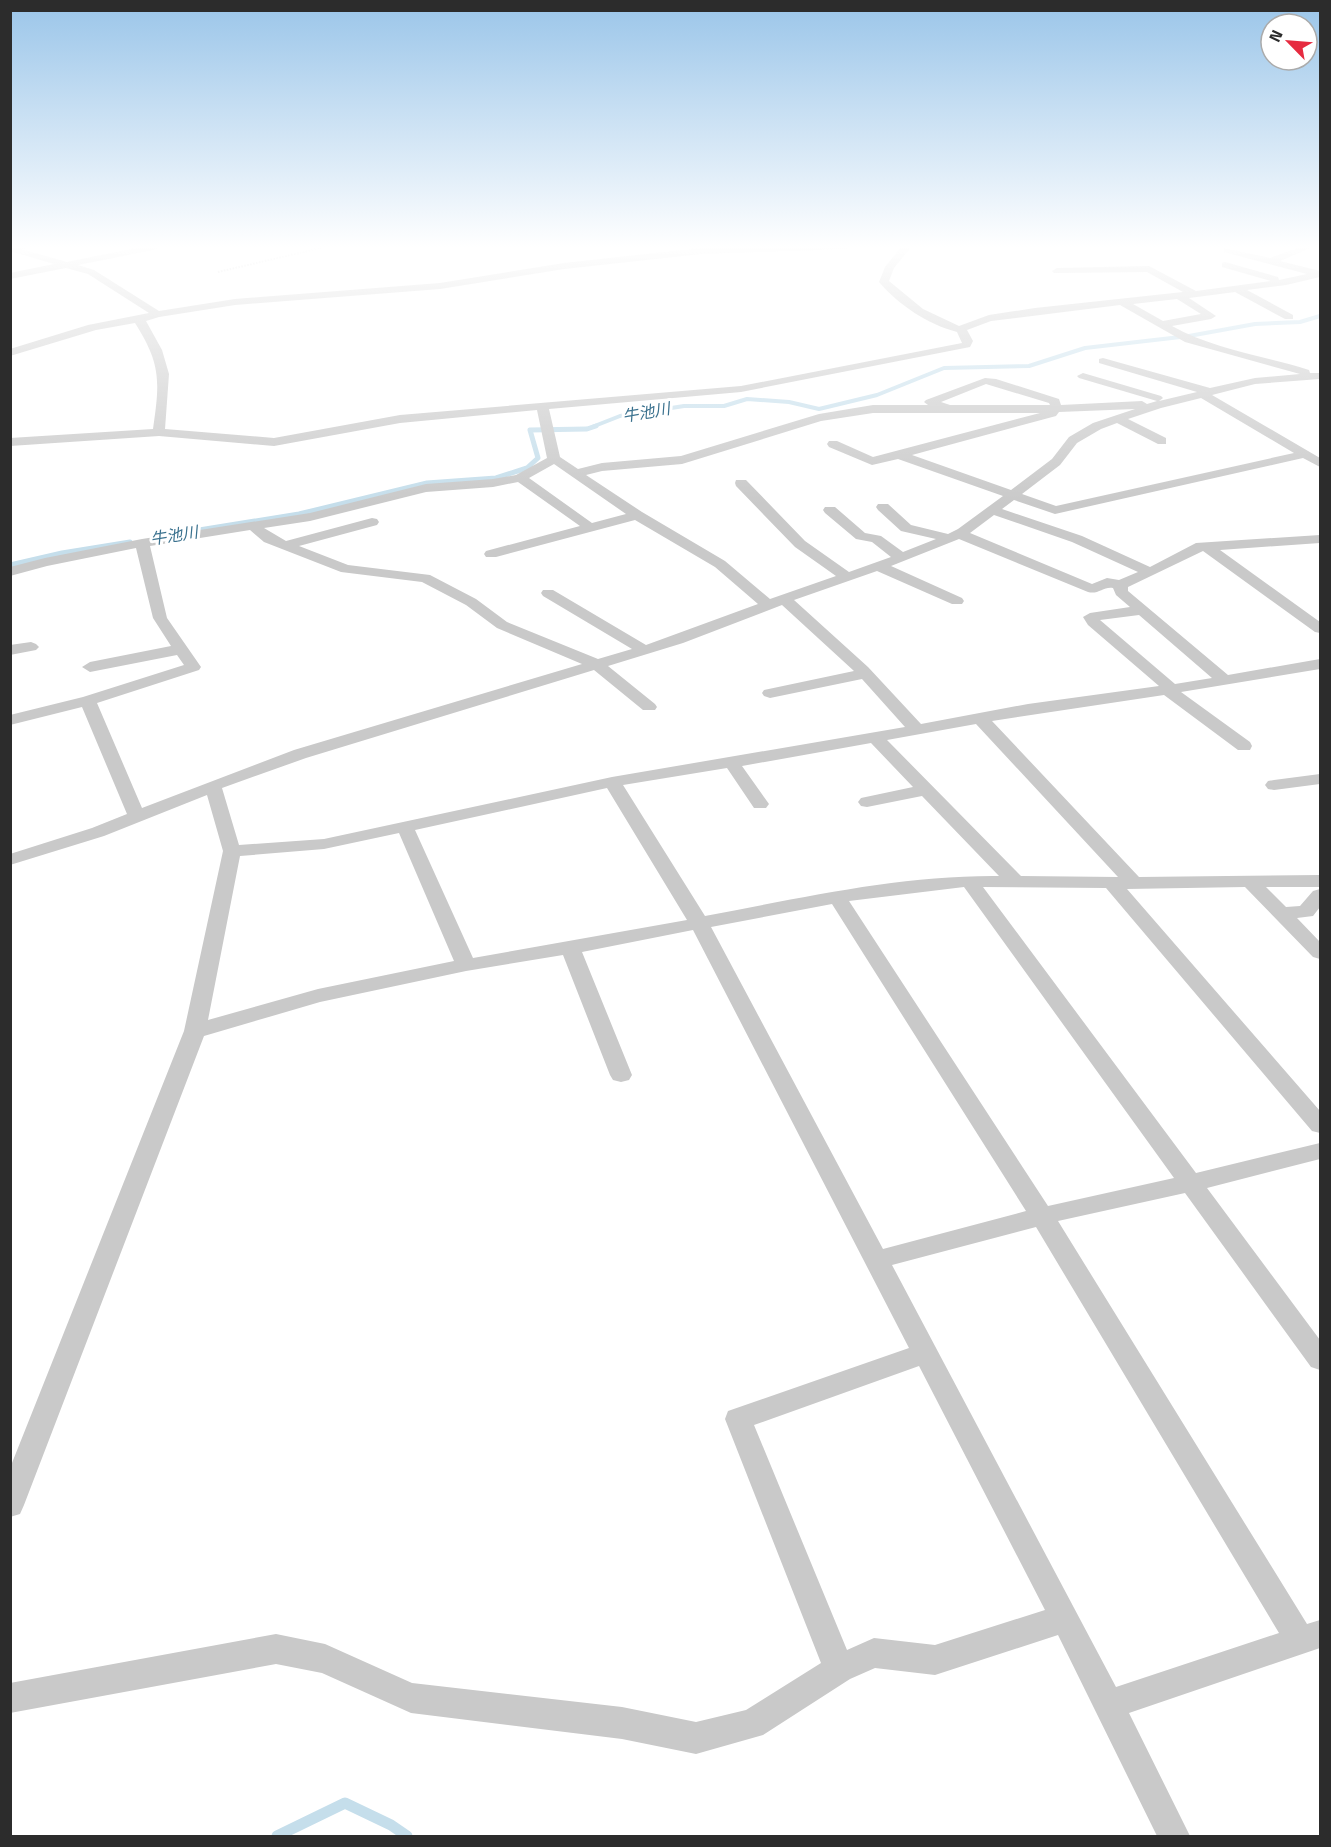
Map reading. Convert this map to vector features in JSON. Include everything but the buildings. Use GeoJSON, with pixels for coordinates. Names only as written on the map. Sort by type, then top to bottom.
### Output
{"type":"FeatureCollection","features":[{"type":"Feature","properties":{"kind":"street"},"geometry":{"type":"LineString","coordinates":[[10,353],[79,332]]}},
{"type":"Feature","properties":{"kind":"street"},"geometry":{"type":"LineString","coordinates":[[147,332],[154,341],[161,359],[165,386],[159,432]]}},
{"type":"Feature","properties":{"kind":"street"},"geometry":{"type":"LineString","coordinates":[[10,442],[159,432],[274,442],[400,419],[542,406],[607,403],[752,387],[966,345],[968,341],[962,332]]}},
{"type":"Feature","properties":{"kind":"street"},"geometry":{"type":"LineString","coordinates":[[1176,332],[1189,340],[1318,376]]}},
{"type":"Feature","properties":{"kind":"street"},"geometry":{"type":"LineString","coordinates":[[1103,361],[1208,394],[1319,462]]}},
{"type":"Feature","properties":{"kind":"street"},"geometry":{"type":"LineString","coordinates":[[1083,376],[1164,404]]}},
{"type":"Feature","properties":{"kind":"street"},"geometry":{"type":"LineString","coordinates":[[10,860],[137,817],[300,754],[678,640],[784,599],[902,558],[954,536],[1056,462],[1073,440],[1097,426],[1164,404],[1255,381],[1318,376]]}},
{"type":"Feature","properties":{"kind":"street"},"geometry":{"type":"LineString","coordinates":[[946,408],[930,402],[986,381],[992,381],[1055,401],[1056,409]]}},
{"type":"Feature","properties":{"kind":"street"},"geometry":{"type":"LineString","coordinates":[[574,474],[602,467],[681,460],[837,414],[873,409],[1056,409],[1164,404]]}},
{"type":"Feature","properties":{"kind":"street"},"geometry":{"type":"LineString","coordinates":[[542,406],[554,459],[637,515],[720,564],[769,606]]}},
{"type":"Feature","properties":{"kind":"street"},"geometry":{"type":"LineString","coordinates":[[833,444],[872,461],[1052,413],[1056,409]]}},
{"type":"Feature","properties":{"kind":"street"},"geometry":{"type":"LineString","coordinates":[[1118,419],[1162,441]]}},
{"type":"Feature","properties":{"kind":"street"},"geometry":{"type":"LineString","coordinates":[[899,455],[1055,510],[1305,454]]}},
{"type":"Feature","properties":{"kind":"street"},"geometry":{"type":"LineString","coordinates":[[10,572],[55,560],[142,543],[310,517],[426,488],[493,483],[520,478],[554,459]]}},
{"type":"Feature","properties":{"kind":"street"},"geometry":{"type":"LineString","coordinates":[[520,478],[591,528]]}},
{"type":"Feature","properties":{"kind":"street"},"geometry":{"type":"LineString","coordinates":[[741,483],[800,544],[847,577]]}},
{"type":"Feature","properties":{"kind":"street"},"geometry":{"type":"LineString","coordinates":[[883,507],[906,528],[954,536],[1093,589],[1107,582],[1120,585],[1196,547],[1320,538]]}},
{"type":"Feature","properties":{"kind":"street"},"geometry":{"type":"LineString","coordinates":[[830,510],[861,536],[876,539],[902,558]]}},
{"type":"Feature","properties":{"kind":"street"},"geometry":{"type":"LineString","coordinates":[[992,510],[1077,539],[1150,572]]}},
{"type":"Feature","properties":{"kind":"street"},"geometry":{"type":"LineString","coordinates":[[491,554],[637,515]]}},
{"type":"Feature","properties":{"kind":"street"},"geometry":{"type":"LineString","coordinates":[[285,546],[372,522]]}},
{"type":"Feature","properties":{"kind":"street"},"geometry":{"type":"LineString","coordinates":[[253,526],[269,539],[346,569],[424,578],[471,602],[502,625],[596,664],[649,707]]}},
{"type":"Feature","properties":{"kind":"street"},"geometry":{"type":"LineString","coordinates":[[10,720],[88,701],[193,667],[160,618],[142,543]]}},
{"type":"Feature","properties":{"kind":"street"},"geometry":{"type":"LineString","coordinates":[[1206,547],[1320,629]]}},
{"type":"Feature","properties":{"kind":"street"},"geometry":{"type":"LineString","coordinates":[[878,566],[957,602]]}},
{"type":"Feature","properties":{"kind":"street"},"geometry":{"type":"LineString","coordinates":[[1120,585],[1121,592],[1226,681]]}},
{"type":"Feature","properties":{"kind":"street"},"geometry":{"type":"LineString","coordinates":[[548,593],[644,650]]}},
{"type":"Feature","properties":{"kind":"street"},"geometry":{"type":"LineString","coordinates":[[784,599],[865,674],[916,729]]}},
{"type":"Feature","properties":{"kind":"street"},"geometry":{"type":"LineString","coordinates":[[1142,610],[1090,617],[1170,690],[1244,746]]}},
{"type":"Feature","properties":{"kind":"street"},"geometry":{"type":"LineString","coordinates":[[10,650],[31,646]]}},
{"type":"Feature","properties":{"kind":"street"},"geometry":{"type":"LineString","coordinates":[[90,667],[182,649]]}},
{"type":"Feature","properties":{"kind":"street"},"geometry":{"type":"LineString","coordinates":[[232,851],[315,845],[612,782],[980,718],[1313,666],[1320,680]]}},
{"type":"Feature","properties":{"kind":"street"},"geometry":{"type":"LineString","coordinates":[[770,693],[865,674]]}},
{"type":"Feature","properties":{"kind":"street"},"geometry":{"type":"LineString","coordinates":[[88,701],[137,817]]}},
{"type":"Feature","properties":{"kind":"street"},"geometry":{"type":"LineString","coordinates":[[980,718],[1134,883]]}},
{"type":"Feature","properties":{"kind":"street"},"geometry":{"type":"LineString","coordinates":[[875,738],[1015,882]]}},
{"type":"Feature","properties":{"kind":"street"},"geometry":{"type":"LineString","coordinates":[[731,762],[760,804]]}},
{"type":"Feature","properties":{"kind":"street"},"geometry":{"type":"LineString","coordinates":[[1274,785],[1320,779]]}},
{"type":"Feature","properties":{"kind":"street"},"geometry":{"type":"LineString","coordinates":[[612,782],[699,923],[1065,1618],[1174,1836]]}},
{"type":"Feature","properties":{"kind":"street"},"geometry":{"type":"LineString","coordinates":[[10,1505],[195,1031],[232,851],[213,786]]}},
{"type":"Feature","properties":{"kind":"street"},"geometry":{"type":"LineString","coordinates":[[867,802],[926,790]]}},
{"type":"Feature","properties":{"kind":"street"},"geometry":{"type":"LineString","coordinates":[[405,827],[466,965]]}},
{"type":"Feature","properties":{"kind":"street"},"geometry":{"type":"LineString","coordinates":[[195,1031],[318,996],[466,965],[570,948],[837,897],[969,881],[1134,883],[1320,881]]}},
{"type":"Feature","properties":{"kind":"street"},"geometry":{"type":"LineString","coordinates":[[969,881],[1320,1359]]}},
{"type":"Feature","properties":{"kind":"street"},"geometry":{"type":"LineString","coordinates":[[1111,882],[1320,1125]]}},
{"type":"Feature","properties":{"kind":"street"},"geometry":{"type":"LineString","coordinates":[[1250,882],[1320,953]]}},
{"type":"Feature","properties":{"kind":"street"},"geometry":{"type":"LineString","coordinates":[[1282,913],[1306,912],[1320,895]]}},
{"type":"Feature","properties":{"kind":"street"},"geometry":{"type":"LineString","coordinates":[[837,897],[1310,1638],[1109,1704]]}},
{"type":"Feature","properties":{"kind":"street"},"geometry":{"type":"LineString","coordinates":[[570,948],[621,1075]]}},
{"type":"Feature","properties":{"kind":"street"},"geometry":{"type":"LineString","coordinates":[[876,1260],[1042,1216],[1191,1184],[1320,1151]]}},
{"type":"Feature","properties":{"kind":"street"},"geometry":{"type":"LineString","coordinates":[[839,1669],[738,1419],[926,1353]]}},
{"type":"Feature","properties":{"kind":"street"},"geometry":{"type":"LineString","coordinates":[[10,1698],[276,1649],[325,1659],[411,1698],[622,1723],[696,1737],[752,1724],[839,1669],[874,1653],[935,1660],[1065,1618]]}},
{"type":"Feature","properties":{"kind":"waterway","name":"牛池川"},"geometry":{"type":"LineString","coordinates":[[592,427],[620,416],[684,406],[724,406],[747,399],[789,402],[819,409],[877,395],[944,368],[1029,366],[1085,348],[1210,332]]}},
{"type":"Feature","properties":{"kind":"waterway","name":"牛池川"},"geometry":{"type":"LineString","coordinates":[[162,536],[299,514],[427,483],[496,478],[527,468],[538,458],[530,430],[587,429],[596,426]]}},
{"type":"Feature","properties":{"kind":"waterway","name":"牛池川"},"geometry":{"type":"LineString","coordinates":[[10,565],[62,553],[130,542]]}},
{"type":"Feature","properties":{"kind":"waterway"},"geometry":{"type":"LineString","coordinates":[[277,1836],[345,1803],[391,1825],[407,1836]]}}]}
